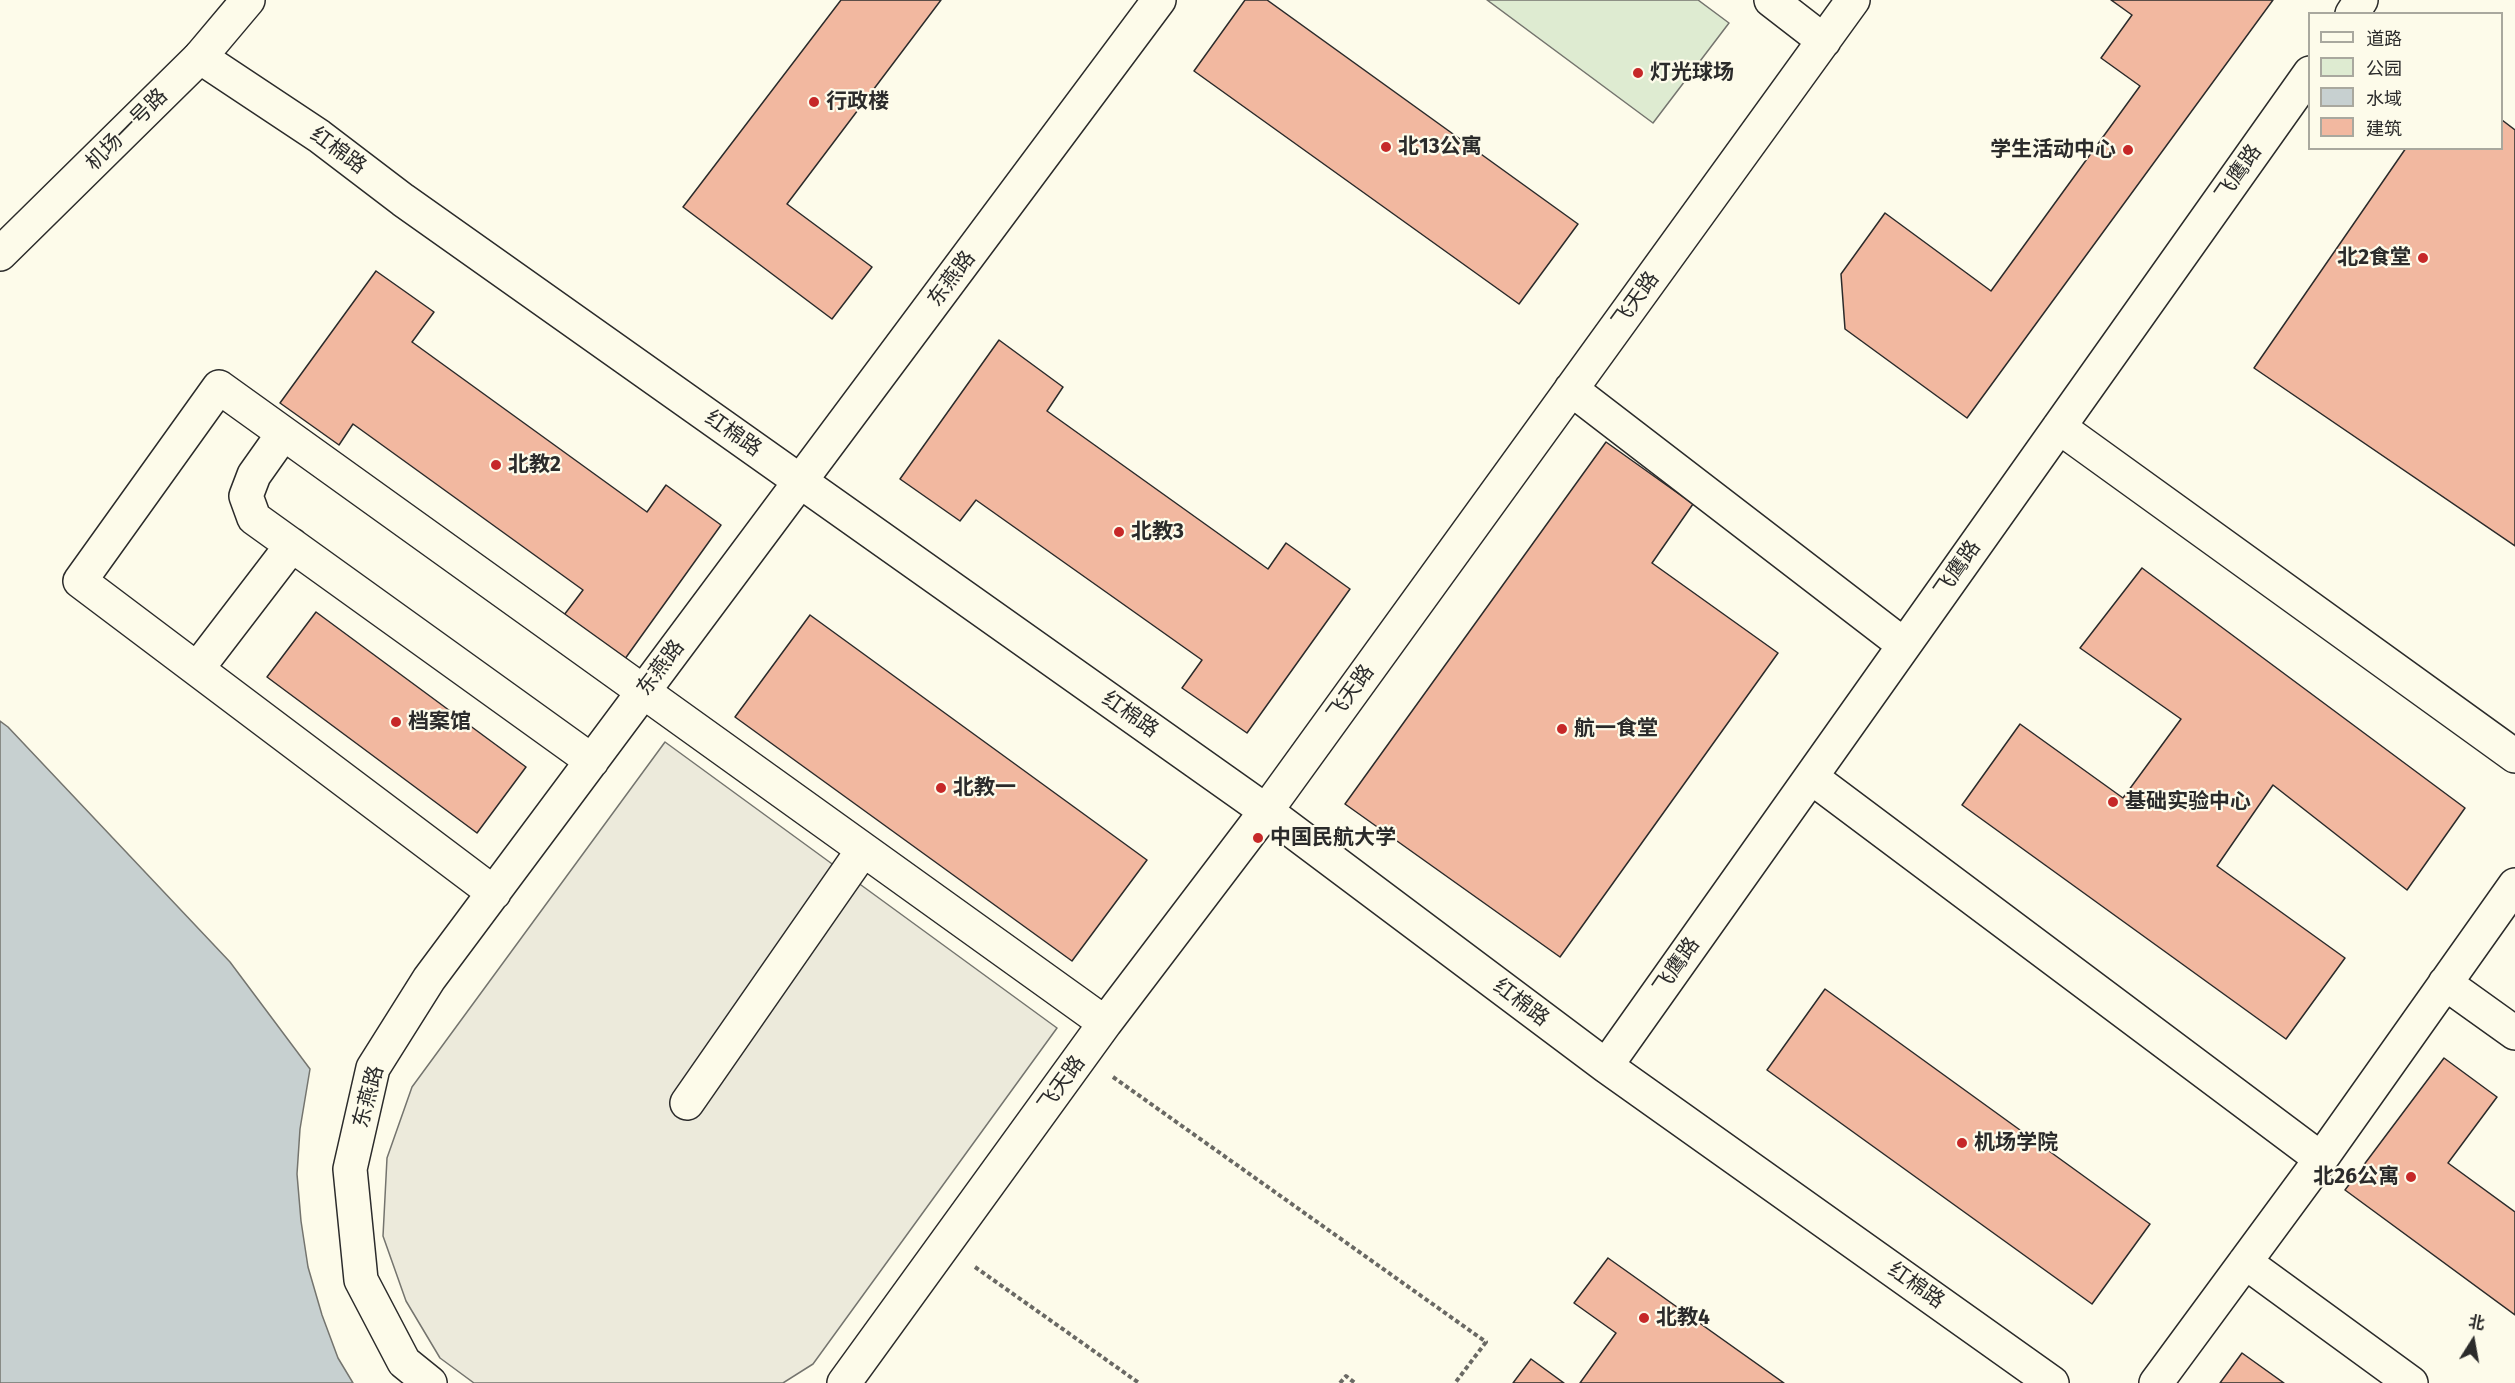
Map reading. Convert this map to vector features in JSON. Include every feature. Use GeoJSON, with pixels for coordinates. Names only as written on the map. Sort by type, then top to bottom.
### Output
{"type":"FeatureCollection","features":[{"type":"Feature","properties":{"kind":"main road","name":"机场一号路"},"geometry":{"type":"LineString","coordinates":[[0,254],[200,57],[248,0]]}},
{"type":"Feature","properties":{"kind":"main road","name":"东燕路"},"geometry":{"type":"LineString","coordinates":[[430,1383],[404,1362],[361,1281],[350,1169],[373,1068],[429,979],[1159,0]]}},
{"type":"Feature","properties":{"kind":"main road"},"geometry":{"type":"LineString","coordinates":[[1771,0],[1824,41]]}},
{"type":"Feature","properties":{"kind":"main road","name":"飞天路"},"geometry":{"type":"LineString","coordinates":[[844,1383],[1105,1023],[1266,811],[1853,0]]}},
{"type":"Feature","properties":{"kind":"main road","name":"红棉路"},"geometry":{"type":"LineString","coordinates":[[200,57],[319,136],[403,200],[1266,811],[1606,1066],[2052,1383]]}},
{"type":"Feature","properties":{"kind":"main road","name":"飞鹰路"},"geometry":{"type":"LineString","coordinates":[[1606,1066],[2308,76]]}},
{"type":"Feature","properties":{"kind":"main road"},"geometry":{"type":"LineString","coordinates":[[494,892],[80,581],[219,387],[642,693],[1105,1023]]}},
{"type":"Feature","properties":{"kind":"main road"},"geometry":{"type":"LineString","coordinates":[[1571,389],[1904,645]]}},
{"type":"Feature","properties":{"kind":"main road"},"geometry":{"type":"LineString","coordinates":[[2059,427],[2515,756]]}},
{"type":"Feature","properties":{"kind":"main road"},"geometry":{"type":"LineString","coordinates":[[283,434],[254,475],[246,496],[254,518],[592,761]]}},
{"type":"Feature","properties":{"kind":"main road"},"geometry":{"type":"LineString","coordinates":[[197,669],[292,545]]}},
{"type":"Feature","properties":{"kind":"main road"},"geometry":{"type":"LineString","coordinates":[[1810,777],[2321,1159]]}},
{"type":"Feature","properties":{"kind":"main road"},"geometry":{"type":"LineString","coordinates":[[687,1103],[862,850]]}},
{"type":"Feature","properties":{"kind":"main road"},"geometry":{"type":"LineString","coordinates":[[2156,1383],[2321,1159],[2515,885]]}},
{"type":"Feature","properties":{"kind":"main road"},"geometry":{"type":"LineString","coordinates":[[2445,983],[2515,1033]]}},
{"type":"Feature","properties":{"kind":"main road"},"geometry":{"type":"LineString","coordinates":[[2245,1262],[2411,1383]]}},
{"type":"Feature","properties":{"kind":"path"},"geometry":{"type":"LineString","coordinates":[[1082,1055],[1486,1342],[1455,1383]]}},
{"type":"Feature","properties":{"kind":"path"},"geometry":{"type":"LineString","coordinates":[[945,1245],[1138,1383]]}},
{"type":"Feature","properties":{"kind":"path"},"geometry":{"type":"LineString","coordinates":[[1340,1383],[1346,1376],[1355,1383]]}},
{"type":"Feature","properties":{"kind":"green space","name":"灯光球场"},"geometry":{"type":"Polygon","coordinates":[[[1487,0],[1698,0],[1729,23],[1653,123],[1487,0]]]}},
{"type":"Feature","properties":{"kind":"shaded area"},"geometry":{"type":"Polygon","coordinates":[[[665,742],[1057,1028],[813,1364],[783,1383],[474,1383],[440,1358],[406,1301],[383,1236],[387,1158],[412,1087],[665,742]]]}},
{"type":"Feature","properties":{"kind":"water"},"geometry":{"type":"Polygon","coordinates":[[[0,721],[230,962],[310,1069],[300,1129],[297,1174],[301,1221],[308,1267],[322,1315],[338,1358],[353,1383],[0,1383],[0,721]]]}},
{"type":"Feature","properties":{"kind":"building","name":"行政楼"},"geometry":{"type":"Polygon","coordinates":[[[841,0],[941,0],[787,204],[872,267],[832,319],[683,207],[841,0]]]}},
{"type":"Feature","properties":{"kind":"building","name":"北13公寓"},"geometry":{"type":"Polygon","coordinates":[[[1245,0],[1267,0],[1578,224],[1519,304],[1194,71],[1245,0]]]}},
{"type":"Feature","properties":{"kind":"building","name":"学生活动中心"},"geometry":{"type":"Polygon","coordinates":[[[2111,0],[2273,0],[1967,418],[1845,329],[1841,274],[1885,213],[1991,291],[2140,86],[2101,58],[2132,15],[2111,0]]]}},
{"type":"Feature","properties":{"kind":"building","name":"北2食堂"},"geometry":{"type":"Polygon","coordinates":[[[2503,121],[2515,130],[2515,546],[2254,368],[2405,150],[2503,150],[2503,121]]]}},
{"type":"Feature","properties":{"kind":"building","name":"北教2"},"geometry":{"type":"Polygon","coordinates":[[[376,271],[434,312],[412,342],[647,512],[666,485],[721,525],[622,663],[561,619],[583,590],[353,424],[339,445],[280,403],[376,271]]]}},
{"type":"Feature","properties":{"kind":"building","name":"北教3"},"geometry":{"type":"Polygon","coordinates":[[[999,340],[1063,387],[1047,411],[1268,569],[1286,543],[1350,589],[1247,733],[1182,688],[1202,660],[976,500],[960,521],[900,479],[999,340]]]}},
{"type":"Feature","properties":{"kind":"building","name":"航一食堂"},"geometry":{"type":"Polygon","coordinates":[[[1606,442],[1693,504],[1652,563],[1778,653],[1560,957],[1345,804],[1606,442]]]}},
{"type":"Feature","properties":{"kind":"building","name":"基础实验中心"},"geometry":{"type":"Polygon","coordinates":[[[2142,568],[2465,808],[2407,890],[2273,785],[2217,866],[2345,958],[2286,1039],[1962,805],[2020,724],[2123,798],[2181,719],[2080,648],[2142,568]]]}},
{"type":"Feature","properties":{"kind":"building","name":"档案馆"},"geometry":{"type":"Polygon","coordinates":[[[316,612],[526,767],[477,833],[267,677],[316,612]]]}},
{"type":"Feature","properties":{"kind":"building","name":"北教一"},"geometry":{"type":"Polygon","coordinates":[[[810,615],[1147,860],[1072,961],[735,717],[810,615]]]}},
{"type":"Feature","properties":{"kind":"building"},"geometry":{"type":"Polygon","coordinates":[[[1825,989],[2150,1224],[2092,1304],[1767,1070],[1825,989]]]}},
{"type":"Feature","properties":{"kind":"building","name":"北26公寓"},"geometry":{"type":"Polygon","coordinates":[[[2444,1058],[2497,1097],[2448,1163],[2515,1212],[2515,1315],[2345,1190],[2444,1058]]]}},
{"type":"Feature","properties":{"kind":"building","name":"北教4"},"geometry":{"type":"Polygon","coordinates":[[[1608,1258],[1784,1383],[1580,1383],[1616,1333],[1574,1303],[1608,1258]]]}},
{"type":"Feature","properties":{"kind":"building"},"geometry":{"type":"Polygon","coordinates":[[[2242,1353],[2284,1383],[2220,1383],[2242,1353]]]}},
{"type":"Feature","properties":{"kind":"building"},"geometry":{"type":"Polygon","coordinates":[[[1531,1359],[1564,1383],[1513,1383],[1531,1359]]]}},
{"type":"Feature","properties":{"kind":"place","name":"灯光球场"},"geometry":{"type":"Point","coordinates":[1638,73]}},
{"type":"Feature","properties":{"kind":"place","name":"行政楼"},"geometry":{"type":"Point","coordinates":[814,102]}},
{"type":"Feature","properties":{"kind":"place","name":"北13公寓"},"geometry":{"type":"Point","coordinates":[1386,147]}},
{"type":"Feature","properties":{"kind":"place","name":"学生活动中心"},"geometry":{"type":"Point","coordinates":[2128,150]}},
{"type":"Feature","properties":{"kind":"place","name":"北2食堂"},"geometry":{"type":"Point","coordinates":[2423,258]}},
{"type":"Feature","properties":{"kind":"place","name":"北教2"},"geometry":{"type":"Point","coordinates":[496,465]}},
{"type":"Feature","properties":{"kind":"place","name":"北教3"},"geometry":{"type":"Point","coordinates":[1119,532]}},
{"type":"Feature","properties":{"kind":"place","name":"档案馆"},"geometry":{"type":"Point","coordinates":[396,722]}},
{"type":"Feature","properties":{"kind":"place","name":"航一食堂"},"geometry":{"type":"Point","coordinates":[1562,729]}},
{"type":"Feature","properties":{"kind":"place","name":"北教一"},"geometry":{"type":"Point","coordinates":[941,788]}},
{"type":"Feature","properties":{"kind":"place","name":"基础实验中心"},"geometry":{"type":"Point","coordinates":[2113,802]}},
{"type":"Feature","properties":{"kind":"place","name":"中国民航大学"},"geometry":{"type":"Point","coordinates":[1258,838]}},
{"type":"Feature","properties":{"kind":"place","name":"机场学院"},"geometry":{"type":"Point","coordinates":[1962,1143]}},
{"type":"Feature","properties":{"kind":"place","name":"北26公寓"},"geometry":{"type":"Point","coordinates":[2411,1177]}},
{"type":"Feature","properties":{"kind":"place","name":"北教4"},"geometry":{"type":"Point","coordinates":[1644,1318]}}]}
